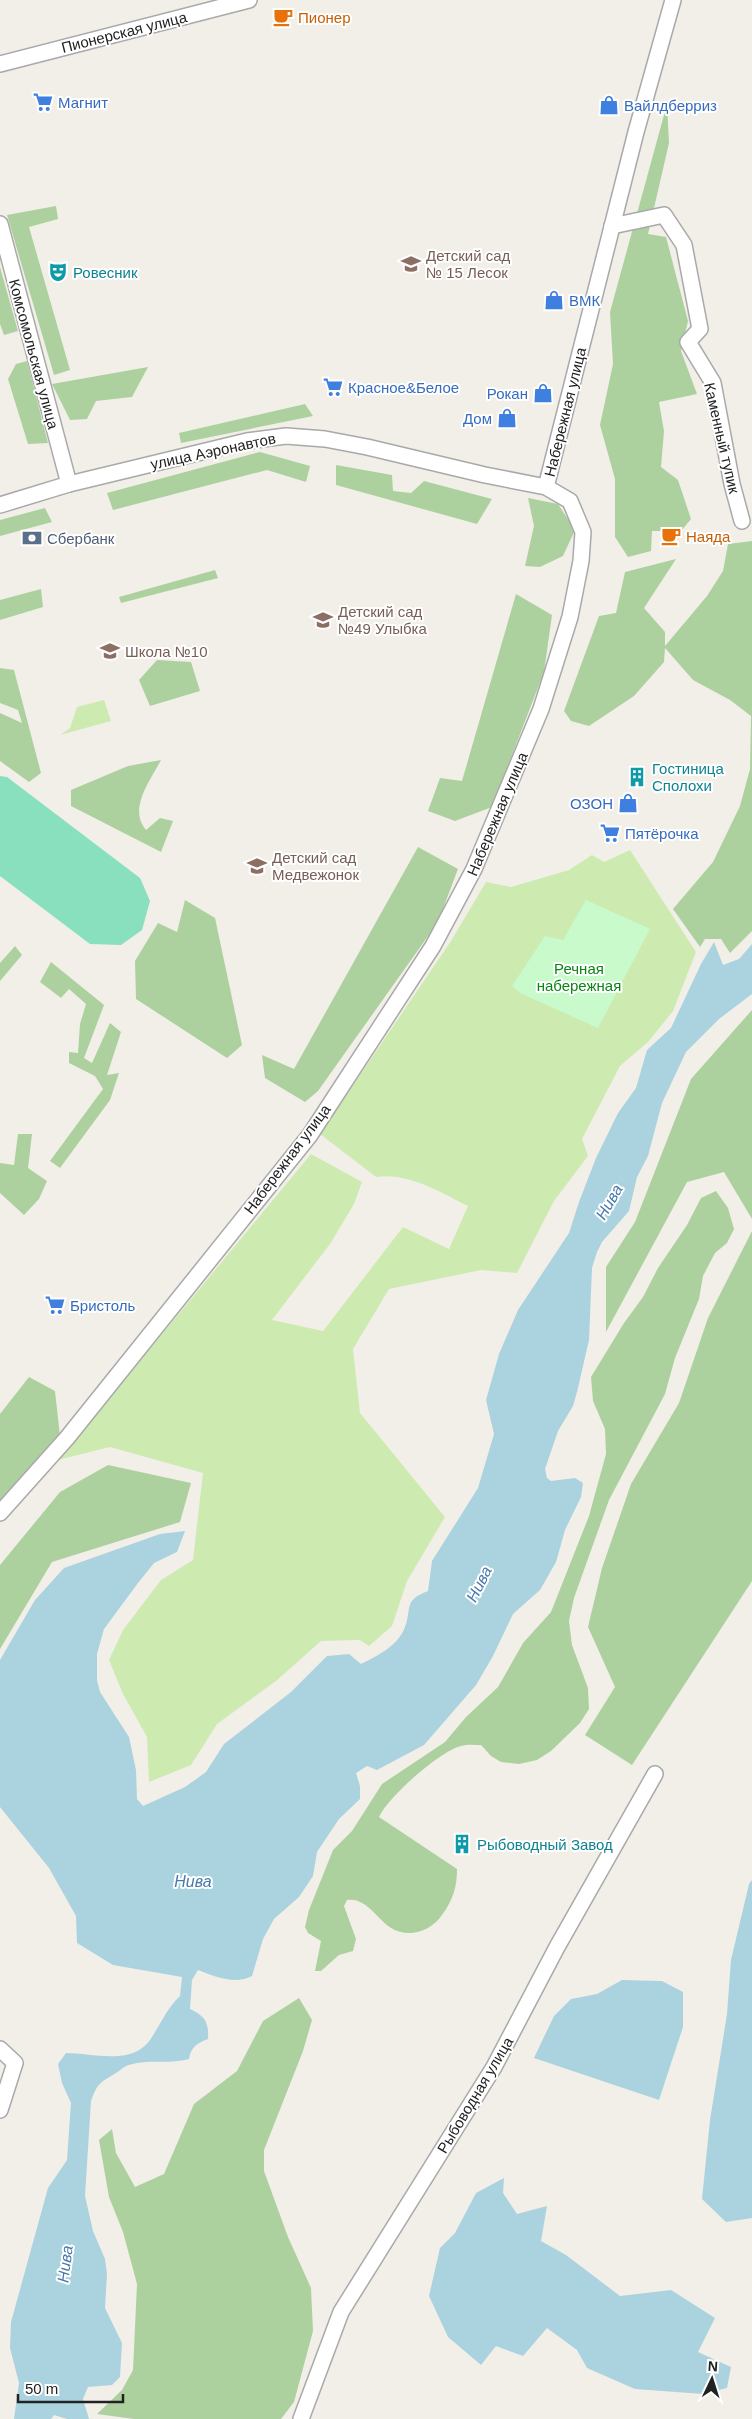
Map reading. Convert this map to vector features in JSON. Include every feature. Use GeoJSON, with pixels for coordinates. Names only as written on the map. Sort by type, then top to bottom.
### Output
{"type":"FeatureCollection","features":[{"type":"Feature","properties":{"kind":"street","name":"Пионерская улица"},"geometry":{"type":"LineString","coordinates":[[0,64],[249,0]]}},
{"type":"Feature","properties":{"kind":"street","name":"Набережная улица"},"geometry":{"type":"LineString","coordinates":[[0,1513],[67,1438],[310,1135],[433,946],[465,886],[541,709],[570,617],[584,532],[570,501],[546,487],[612,226],[673,0]]}},
{"type":"Feature","properties":{"kind":"street","name":"Каменный тупик"},"geometry":{"type":"LineString","coordinates":[[612,226],[664,215],[684,245],[700,329],[688,342],[713,383],[732,484],[742,521]]}},
{"type":"Feature","properties":{"kind":"street","name":"Комсомольская улица"},"geometry":{"type":"LineString","coordinates":[[0,224],[69,484]]}},
{"type":"Feature","properties":{"kind":"street","name":"улица Аэронавтов"},"geometry":{"type":"LineString","coordinates":[[0,505],[69,484],[247,441],[286,436],[324,439],[367,447],[546,487]]}},
{"type":"Feature","properties":{"kind":"street","name":"Рыбоводная улица"},"geometry":{"type":"LineString","coordinates":[[301,2419],[341,2312],[494,2067],[557,1947],[655,1774]]}},
{"type":"Feature","properties":{"kind":"street"},"geometry":{"type":"LineString","coordinates":[[0,2049],[15,2063],[0,2110]]}},
{"type":"Feature","properties":{"kind":"green space"},"geometry":{"type":"Polygon","coordinates":[[[667,104],[669,143],[648,234],[666,237],[688,321],[681,351],[697,394],[659,402],[664,431],[661,467],[678,480],[691,519],[681,531],[652,531],[651,551],[628,557],[615,537],[615,479],[600,425],[613,364],[610,312],[667,104]]]}},
{"type":"Feature","properties":{"kind":"green space"},"geometry":{"type":"Polygon","coordinates":[[[56,206],[58,219],[29,227],[70,370],[54,375],[7,215],[56,206]]]}},
{"type":"Feature","properties":{"kind":"green space"},"geometry":{"type":"Polygon","coordinates":[[[0,267],[18,331],[4,335],[0,324],[0,267]]]}},
{"type":"Feature","properties":{"kind":"green space"},"geometry":{"type":"Polygon","coordinates":[[[27,361],[48,443],[28,444],[8,379],[16,364],[27,361]]]}},
{"type":"Feature","properties":{"kind":"green space"},"geometry":{"type":"Polygon","coordinates":[[[148,367],[132,397],[96,401],[87,419],[70,420],[52,384],[148,367]]]}},
{"type":"Feature","properties":{"kind":"green space"},"geometry":{"type":"Polygon","coordinates":[[[305,404],[313,416],[181,443],[179,433],[305,404]]]}},
{"type":"Feature","properties":{"kind":"green space"},"geometry":{"type":"Polygon","coordinates":[[[260,452],[310,466],[306,482],[267,470],[113,510],[107,493],[260,452]]]}},
{"type":"Feature","properties":{"kind":"green space"},"geometry":{"type":"Polygon","coordinates":[[[336,465],[392,475],[393,491],[411,493],[424,481],[492,499],[477,524],[336,485],[336,465]]]}},
{"type":"Feature","properties":{"kind":"green space"},"geometry":{"type":"Polygon","coordinates":[[[528,498],[558,504],[575,530],[563,556],[540,567],[525,566],[534,526],[528,498]]]}},
{"type":"Feature","properties":{"kind":"green space"},"geometry":{"type":"Polygon","coordinates":[[[45,508],[52,522],[0,536],[0,520],[45,508]]]}},
{"type":"Feature","properties":{"kind":"green space"},"geometry":{"type":"Polygon","coordinates":[[[752,541],[752,931],[730,953],[721,939],[705,939],[700,947],[673,909],[713,862],[740,806],[750,769],[751,716],[730,700],[693,680],[665,648],[664,662],[634,696],[589,726],[571,721],[564,711],[599,616],[616,613],[625,572],[676,559],[644,608],[665,632],[665,646],[707,596],[723,571],[728,544],[752,541]]]}},
{"type":"Feature","properties":{"kind":"green space"},"geometry":{"type":"Polygon","coordinates":[[[215,570],[218,578],[121,603],[119,597],[215,570]]]}},
{"type":"Feature","properties":{"kind":"green space"},"geometry":{"type":"Polygon","coordinates":[[[41,589],[43,607],[0,620],[0,600],[41,589]]]}},
{"type":"Feature","properties":{"kind":"green space"},"geometry":{"type":"Polygon","coordinates":[[[516,594],[552,615],[544,672],[492,807],[455,821],[428,811],[440,778],[462,781],[516,594]]]}},
{"type":"Feature","properties":{"kind":"green space"},"geometry":{"type":"Polygon","coordinates":[[[157,660],[191,662],[200,691],[150,706],[139,680],[157,660]]]}},
{"type":"Feature","properties":{"kind":"green space"},"geometry":{"type":"Polygon","coordinates":[[[0,668],[14,670],[41,773],[29,782],[0,761],[0,713],[22,723],[18,710],[0,703],[0,668]]]}},
{"type":"Feature","properties":{"kind":"green space"},"geometry":{"type":"Polygon","coordinates":[[[104,700],[111,721],[60,735],[70,728],[77,707],[104,700]]]}},
{"type":"Feature","properties":{"kind":"green space"},"geometry":{"type":"Polygon","coordinates":[[[161,760],[143,795],[139,813],[141,822],[146,830],[160,818],[173,821],[161,852],[71,806],[71,790],[128,766],[161,760]]]}},
{"type":"Feature","properties":{"kind":"green space"},"geometry":{"type":"Polygon","coordinates":[[[0,776],[7,777],[140,878],[150,901],[142,930],[121,945],[90,944],[0,876],[0,776]]]}},
{"type":"Feature","properties":{"kind":"green space"},"geometry":{"type":"Polygon","coordinates":[[[418,847],[458,869],[438,922],[318,1091],[305,1102],[265,1078],[262,1055],[294,1069],[418,847]]]}},
{"type":"Feature","properties":{"kind":"green space"},"geometry":{"type":"Polygon","coordinates":[[[630,850],[696,952],[673,1011],[648,1042],[620,1066],[582,1139],[588,1156],[554,1201],[517,1273],[481,1270],[389,1289],[353,1349],[360,1413],[445,1517],[407,1581],[392,1626],[369,1646],[360,1640],[321,1641],[276,1681],[217,1724],[191,1765],[149,1782],[147,1737],[123,1694],[109,1660],[123,1630],[161,1580],[193,1560],[203,1473],[110,1447],[58,1460],[311,1154],[362,1182],[354,1204],[330,1244],[272,1320],[323,1331],[403,1227],[449,1249],[468,1206],[435,1189],[412,1180],[388,1176],[376,1177],[320,1134],[451,941],[486,882],[511,887],[569,870],[592,855],[604,862],[630,850]]]}},
{"type":"Feature","properties":{"kind":"green space"},"geometry":{"type":"Polygon","coordinates":[[[185,900],[215,918],[242,1045],[227,1058],[136,999],[135,961],[158,923],[177,932],[185,900]]]}},
{"type":"Feature","properties":{"kind":"green space","name":"Речная набережная"},"geometry":{"type":"Polygon","coordinates":[[[586,900],[650,929],[598,1028],[520,993],[512,986],[545,936],[563,940],[586,900]]]}},
{"type":"Feature","properties":{"kind":"green space"},"geometry":{"type":"Polygon","coordinates":[[[15,946],[22,955],[0,981],[0,963],[15,946]]]}},
{"type":"Feature","properties":{"kind":"green space"},"geometry":{"type":"Polygon","coordinates":[[[51,962],[104,1005],[84,1058],[92,1063],[110,1023],[121,1032],[107,1075],[119,1073],[110,1100],[60,1168],[50,1161],[103,1089],[95,1076],[69,1063],[69,1052],[78,1053],[80,1024],[86,1004],[69,989],[61,998],[40,982],[51,962]]]}},
{"type":"Feature","properties":{"kind":"green space"},"geometry":{"type":"Polygon","coordinates":[[[752,1010],[752,1219],[724,1172],[687,1182],[606,1332],[606,1267],[635,1222],[691,1079],[752,1010]]]}},
{"type":"Feature","properties":{"kind":"green space"},"geometry":{"type":"Polygon","coordinates":[[[18,1134],[32,1134],[28,1168],[47,1181],[39,1199],[24,1215],[0,1193],[0,1163],[14,1165],[18,1134]]]}},
{"type":"Feature","properties":{"kind":"green space"},"geometry":{"type":"Polygon","coordinates":[[[716,1191],[728,1208],[734,1229],[727,1243],[715,1253],[703,1276],[699,1299],[675,1358],[665,1394],[609,1500],[574,1598],[569,1621],[572,1645],[588,1688],[589,1709],[580,1723],[551,1751],[537,1760],[519,1764],[501,1762],[491,1756],[481,1745],[463,1745],[428,1765],[403,1787],[384,1808],[379,1817],[457,1869],[452,1899],[437,1921],[426,1929],[412,1933],[405,1933],[391,1928],[366,1905],[354,1900],[347,1900],[344,1906],[356,1939],[353,1951],[339,1955],[321,1971],[315,1971],[321,1941],[308,1933],[305,1927],[309,1910],[333,1850],[352,1831],[382,1784],[445,1742],[466,1717],[498,1687],[523,1643],[551,1612],[589,1516],[606,1454],[605,1429],[593,1401],[591,1377],[624,1323],[643,1297],[658,1268],[687,1225],[701,1198],[716,1191]]]}},
{"type":"Feature","properties":{"kind":"green space"},"geometry":{"type":"Polygon","coordinates":[[[752,1231],[752,1581],[632,1765],[585,1735],[615,1687],[588,1627],[602,1568],[631,1484],[679,1403],[708,1318],[752,1231]]]}},
{"type":"Feature","properties":{"kind":"green space"},"geometry":{"type":"Polygon","coordinates":[[[29,1377],[55,1391],[60,1436],[0,1502],[0,1414],[29,1377]]]}},
{"type":"Feature","properties":{"kind":"green space"},"geometry":{"type":"Polygon","coordinates":[[[108,1465],[191,1483],[180,1522],[52,1562],[0,1649],[0,1565],[60,1492],[108,1465]]]}},
{"type":"Feature","properties":{"kind":"green space"},"geometry":{"type":"Polygon","coordinates":[[[299,1998],[312,2020],[303,2051],[264,2150],[264,2171],[288,2237],[311,2288],[313,2331],[294,2402],[281,2419],[134,2419],[97,2414],[122,2390],[133,2370],[137,2284],[123,2232],[109,2197],[99,2140],[112,2129],[116,2153],[135,2187],[164,2174],[194,2104],[237,2071],[263,2021],[299,1998]]]}},
{"type":"Feature","properties":{"kind":"water","name":"Нива"},"geometry":{"type":"Polygon","coordinates":[[[714,942],[723,965],[739,959],[752,944],[752,994],[719,1019],[686,1052],[662,1103],[648,1156],[637,1177],[629,1211],[602,1242],[597,1252],[592,1268],[589,1340],[577,1392],[573,1406],[558,1431],[545,1469],[547,1478],[551,1481],[575,1478],[583,1483],[581,1497],[565,1530],[556,1562],[540,1590],[513,1614],[493,1656],[476,1685],[424,1745],[377,1770],[367,1766],[356,1773],[360,1786],[360,1799],[339,1819],[317,1852],[313,1876],[299,1897],[274,1919],[263,1939],[252,1976],[246,1979],[232,1980],[198,1970],[192,1980],[190,2009],[205,2020],[208,2028],[208,2039],[195,2046],[191,2051],[189,2059],[173,2062],[141,2062],[134,2064],[125,2067],[98,2086],[91,2101],[85,2196],[93,2231],[105,2259],[107,2274],[105,2308],[122,2343],[120,2377],[112,2385],[88,2387],[83,2399],[89,2419],[67,2419],[54,2415],[51,2419],[14,2419],[19,2383],[10,2348],[11,2322],[48,2188],[67,2160],[71,2103],[62,2083],[58,2064],[66,2053],[113,2056],[135,2052],[144,2046],[152,2037],[168,2010],[180,1996],[182,1977],[113,1965],[77,1943],[76,1916],[49,1868],[0,1807],[0,1660],[35,1600],[64,1568],[160,1534],[185,1531],[177,1552],[154,1563],[104,1629],[97,1654],[97,1680],[100,1692],[129,1737],[136,1770],[137,1799],[143,1806],[185,1787],[206,1772],[224,1744],[291,1692],[327,1656],[349,1654],[361,1664],[380,1654],[397,1640],[405,1627],[412,1602],[420,1594],[428,1591],[432,1561],[478,1488],[494,1434],[486,1400],[499,1354],[518,1310],[569,1233],[596,1158],[618,1113],[636,1088],[647,1050],[671,1028],[701,964],[714,942]]]}},
{"type":"Feature","properties":{"kind":"water"},"geometry":{"type":"Polygon","coordinates":[[[752,1880],[752,2218],[726,2222],[702,2199],[710,2120],[727,2014],[731,1960],[749,1884],[752,1880]]]}},
{"type":"Feature","properties":{"kind":"water"},"geometry":{"type":"Polygon","coordinates":[[[622,1980],[662,1981],[683,1992],[683,2027],[659,2100],[534,2058],[554,2016],[571,1999],[597,1994],[622,1980]]]}},
{"type":"Feature","properties":{"kind":"water"},"geometry":{"type":"Polygon","coordinates":[[[504,2178],[503,2193],[517,2214],[547,2206],[541,2241],[566,2255],[620,2296],[671,2290],[715,2318],[698,2352],[731,2367],[727,2388],[703,2394],[635,2389],[587,2368],[577,2350],[547,2328],[523,2356],[496,2346],[481,2365],[448,2337],[429,2296],[440,2248],[455,2233],[476,2193],[504,2178]]]}},
{"type":"Feature","properties":{"kind":"place","name":"Пионер"},"geometry":{"type":"Point","coordinates":[283,17]}},
{"type":"Feature","properties":{"kind":"place","name":"Магнит"},"geometry":{"type":"Point","coordinates":[43,102]}},
{"type":"Feature","properties":{"kind":"place","name":"Вайлдберриз"},"geometry":{"type":"Point","coordinates":[609,105]}},
{"type":"Feature","properties":{"kind":"place","name":"Детский сад № 15 Лесок"},"geometry":{"type":"Point","coordinates":[411,264]}},
{"type":"Feature","properties":{"kind":"place","name":"Ровесник"},"geometry":{"type":"Point","coordinates":[58,272]}},
{"type":"Feature","properties":{"kind":"place","name":"ВМК"},"geometry":{"type":"Point","coordinates":[554,300]}},
{"type":"Feature","properties":{"kind":"place","name":"Красное&Белое"},"geometry":{"type":"Point","coordinates":[333,387]}},
{"type":"Feature","properties":{"kind":"place","name":"Рокан"},"geometry":{"type":"Point","coordinates":[543,393]}},
{"type":"Feature","properties":{"kind":"place","name":"Дом"},"geometry":{"type":"Point","coordinates":[507,418]}},
{"type":"Feature","properties":{"kind":"place","name":"Наяда"},"geometry":{"type":"Point","coordinates":[671,536]}},
{"type":"Feature","properties":{"kind":"place","name":"Сбербанк"},"geometry":{"type":"Point","coordinates":[32,538]}},
{"type":"Feature","properties":{"kind":"place","name":"Детский сад №49 Улыбка"},"geometry":{"type":"Point","coordinates":[323,620]}},
{"type":"Feature","properties":{"kind":"place","name":"Школа №10"},"geometry":{"type":"Point","coordinates":[110,651]}},
{"type":"Feature","properties":{"kind":"place","name":"Гостиница Сполохи"},"geometry":{"type":"Point","coordinates":[637,777]}},
{"type":"Feature","properties":{"kind":"place","name":"ОЗОН"},"geometry":{"type":"Point","coordinates":[628,803]}},
{"type":"Feature","properties":{"kind":"place","name":"Пятёрочка"},"geometry":{"type":"Point","coordinates":[610,833]}},
{"type":"Feature","properties":{"kind":"place","name":"Детский сад Медвежонок"},"geometry":{"type":"Point","coordinates":[257,866]}},
{"type":"Feature","properties":{"kind":"place","name":"Бристоль"},"geometry":{"type":"Point","coordinates":[55,1305]}},
{"type":"Feature","properties":{"kind":"place","name":"Рыбоводный Завод"},"geometry":{"type":"Point","coordinates":[462,1844]}}]}
